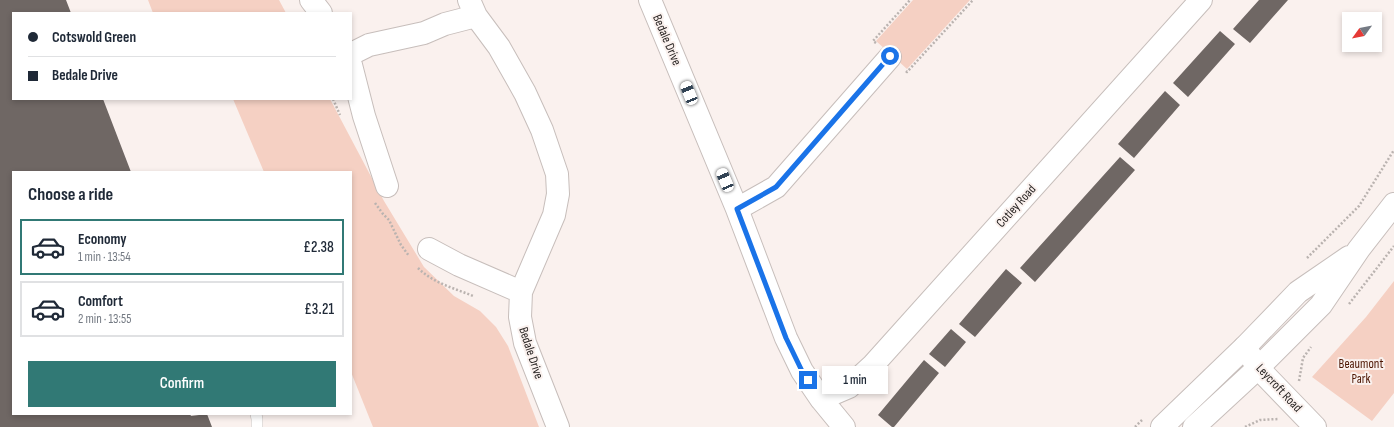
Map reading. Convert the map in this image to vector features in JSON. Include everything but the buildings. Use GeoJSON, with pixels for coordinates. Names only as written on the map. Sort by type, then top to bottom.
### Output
{"type":"FeatureCollection","features":[{"type":"Feature","properties":{"kind":"street"},"geometry":{"type":"LineString","coordinates":[[311,0],[320,12]]}},
{"type":"Feature","properties":{"kind":"street","name":"Cotley Road"},"geometry":{"type":"LineString","coordinates":[[821,399],[848,387],[873,365],[1201,0]]}},
{"type":"Feature","properties":{"kind":"street","name":"Bedale Drive"},"geometry":{"type":"LineString","coordinates":[[656,2],[786,338],[802,371],[821,399],[844,427]]}},
{"type":"Feature","properties":{"kind":"street","name":"Bedale Drive"},"geometry":{"type":"LineString","coordinates":[[352,54],[370,45],[424,33],[445,24],[472,8],[499,47],[525,92],[542,130],[557,174],[558,194],[554,215],[521,292],[520,317],[525,343],[558,427]]}},
{"type":"Feature","properties":{"kind":"street"},"geometry":{"type":"LineString","coordinates":[[737,209],[776,187],[890,56]]}},
{"type":"Feature","properties":{"kind":"street"},"geometry":{"type":"LineString","coordinates":[[352,69],[381,194]]}},
{"type":"Feature","properties":{"kind":"street"},"geometry":{"type":"LineString","coordinates":[[1194,427],[1258,368],[1322,304],[1359,249],[1394,204]]}},
{"type":"Feature","properties":{"kind":"street"},"geometry":{"type":"LineString","coordinates":[[1162,427],[1245,347],[1298,292],[1359,249]]}},
{"type":"Feature","properties":{"kind":"street"},"geometry":{"type":"LineString","coordinates":[[421,255],[459,265],[521,292]]}},
{"type":"Feature","properties":{"kind":"street","name":"Leycroft Road"},"geometry":{"type":"LineString","coordinates":[[1245,347],[1258,368],[1315,427]]}},
{"type":"Feature","properties":{"kind":"lane"},"geometry":{"type":"LineString","coordinates":[[256,415],[257,427]]}},
{"type":"Feature","properties":{"kind":"path"},"geometry":{"type":"LineString","coordinates":[[907,72],[973,0]]}},
{"type":"Feature","properties":{"kind":"path"},"geometry":{"type":"LineString","coordinates":[[333,100],[342,119]]}},
{"type":"Feature","properties":{"kind":"path"},"geometry":{"type":"LineString","coordinates":[[381,194],[380,211],[389,220],[401,245],[421,255]]}},
{"type":"Feature","properties":{"kind":"path"},"geometry":{"type":"LineString","coordinates":[[1349,304],[1394,246]]}},
{"type":"Feature","properties":{"kind":"path"},"geometry":{"type":"LineString","coordinates":[[417,268],[435,281],[478,298]]}},
{"type":"Feature","properties":{"kind":"path"},"geometry":{"type":"LineString","coordinates":[[1245,427],[1260,420],[1278,419],[1295,406],[1303,358],[1315,342]]}},
{"type":"Feature","properties":{"kind":"green space"},"geometry":{"type":"Polygon","coordinates":[[[148,0],[279,0],[285,12],[153,12],[148,0]]]}},
{"type":"Feature","properties":{"kind":"green space"},"geometry":{"type":"Polygon","coordinates":[[[913,0],[970,0],[907,69],[876,41],[913,0]]]}},
{"type":"Feature","properties":{"kind":"green space"},"geometry":{"type":"Polygon","coordinates":[[[233,100],[331,100],[384,201],[424,267],[454,296],[480,311],[496,327],[508,346],[539,427],[373,427],[352,374],[352,171],[264,171],[233,100]]]}},
{"type":"Feature","properties":{"kind":"green space","name":"Beaumont Park"},"geometry":{"type":"Polygon","coordinates":[[[1394,281],[1394,393],[1372,421],[1312,377],[1366,317],[1394,281]]]}},
{"type":"Feature","properties":{"kind":"route"},"geometry":{"type":"LineString","coordinates":[[808,380],[786,338],[737,209],[776,187],[890,56]]}}]}
